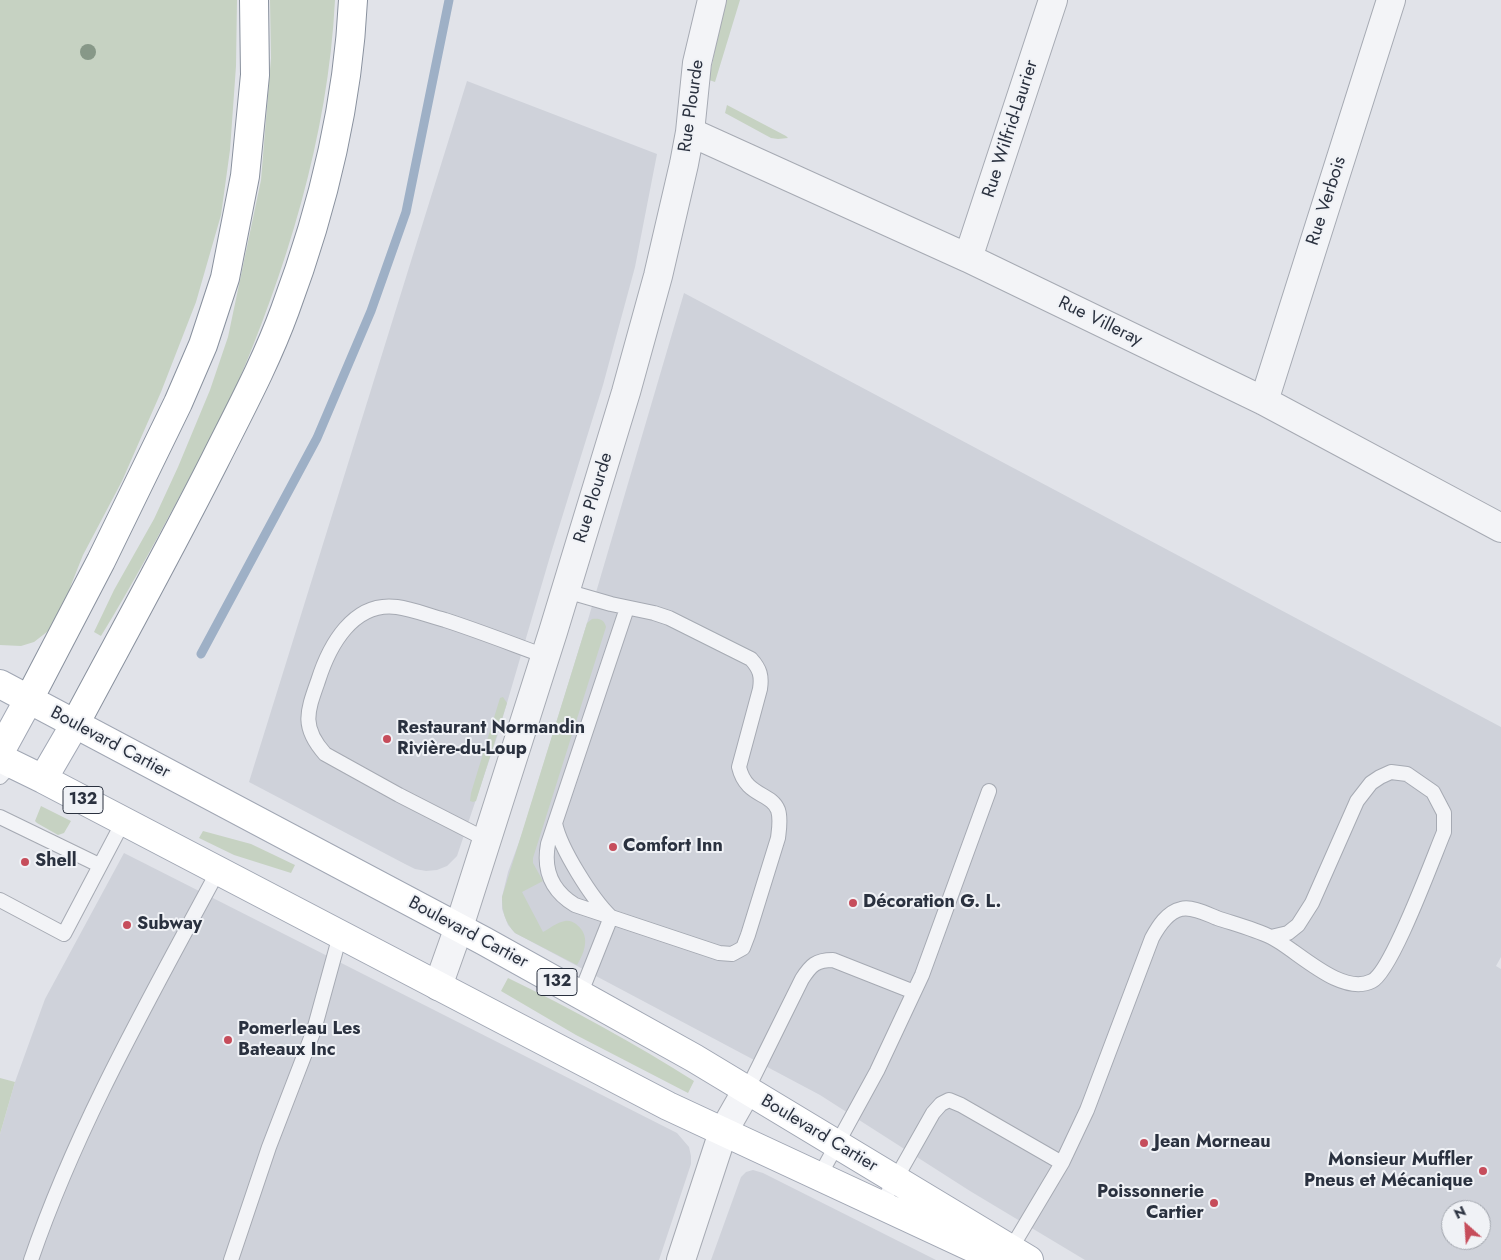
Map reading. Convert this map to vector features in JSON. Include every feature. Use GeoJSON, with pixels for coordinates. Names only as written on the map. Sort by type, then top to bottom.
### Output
{"type":"FeatureCollection","features":[{"type":"Feature","properties":{"kind":"main road"},"geometry":{"type":"LineString","coordinates":[[3,763],[29,699],[101,561],[178,403],[203,345],[225,278],[245,176],[255,75],[254,0]]}},
{"type":"Feature","properties":{"kind":"main road"},"geometry":{"type":"LineString","coordinates":[[43,779],[75,724],[182,526],[259,372],[285,310],[308,241],[332,156],[351,42],[353,0]]}},
{"type":"Feature","properties":{"kind":"main road","name":"Boulevard Cartier"},"geometry":{"type":"LineString","coordinates":[[0,684],[459,927],[694,1058],[895,1179],[1011,1257]]}},
{"type":"Feature","properties":{"kind":"main road","name":"Boulevard Cartier"},"geometry":{"type":"LineString","coordinates":[[3,763],[43,779],[668,1106],[881,1205],[1011,1257]]}},
{"type":"Feature","properties":{"kind":"street","name":"Rue Plourde"},"geometry":{"type":"LineString","coordinates":[[438,986],[459,927],[566,591],[626,392],[658,276],[690,132],[697,63],[712,0]]}},
{"type":"Feature","properties":{"kind":"street","name":"Rue Wilfrid-Laurier"},"geometry":{"type":"LineString","coordinates":[[968,258],[1053,0]]}},
{"type":"Feature","properties":{"kind":"street","name":"Rue Verbois"},"geometry":{"type":"LineString","coordinates":[[1264,401],[1391,0]]}},
{"type":"Feature","properties":{"kind":"street","name":"Rue Villeray"},"geometry":{"type":"LineString","coordinates":[[690,132],[968,258],[1264,401],[1501,528]]}},
{"type":"Feature","properties":{"kind":"street"},"geometry":{"type":"LineString","coordinates":[[681,1260],[723,1132],[747,1090]]}},
{"type":"Feature","properties":{"kind":"lane"},"geometry":{"type":"LineString","coordinates":[[566,591],[669,618],[750,659],[758,667],[762,677],[760,689],[740,767],[742,777],[750,788],[773,803],[778,810],[780,822],[778,838],[743,948],[732,954],[719,953],[575,905],[565,899],[548,871],[545,859],[548,844],[627,608]]}},
{"type":"Feature","properties":{"kind":"lane"},"geometry":{"type":"LineString","coordinates":[[487,840],[399,795],[325,754],[316,745],[308,727],[308,709],[322,667],[334,642],[348,624],[358,616],[383,607],[396,607],[414,611],[469,628],[545,656]]}},
{"type":"Feature","properties":{"kind":"lane"},"geometry":{"type":"LineString","coordinates":[[1011,1257],[1062,1163],[1087,1110],[1152,938],[1169,915],[1181,909],[1196,910],[1272,937],[1309,964],[1340,979],[1358,985],[1373,981],[1385,968],[1401,936],[1444,832],[1444,813],[1433,792],[1407,774],[1391,772],[1380,776],[1371,783],[1357,801],[1312,903],[1298,925],[1288,933],[1272,937]]}},
{"type":"Feature","properties":{"kind":"lane"},"geometry":{"type":"LineString","coordinates":[[819,1176],[877,1071],[926,966],[988,791]]}},
{"type":"Feature","properties":{"kind":"lane"},"geometry":{"type":"LineString","coordinates":[[0,817],[99,865]]}},
{"type":"Feature","properties":{"kind":"lane"},"geometry":{"type":"LineString","coordinates":[[0,900],[64,934],[122,822]]}},
{"type":"Feature","properties":{"kind":"lane"},"geometry":{"type":"LineString","coordinates":[[555,822],[562,845],[594,898],[611,917]]}},
{"type":"Feature","properties":{"kind":"lane"},"geometry":{"type":"LineString","coordinates":[[31,1260],[49,1209],[98,1098],[150,995],[218,871]]}},
{"type":"Feature","properties":{"kind":"lane"},"geometry":{"type":"LineString","coordinates":[[580,995],[611,917]]}},
{"type":"Feature","properties":{"kind":"lane"},"geometry":{"type":"LineString","coordinates":[[231,1260],[269,1147],[314,1030],[340,935]]}},
{"type":"Feature","properties":{"kind":"lane"},"geometry":{"type":"LineString","coordinates":[[747,1090],[802,979],[810,967],[821,960],[833,960],[914,992]]}},
{"type":"Feature","properties":{"kind":"lane"},"geometry":{"type":"LineString","coordinates":[[881,1205],[933,1113],[941,1104],[949,1100],[962,1105],[1062,1163]]}},
{"type":"Feature","properties":{"kind":"shaded area"},"geometry":{"type":"Polygon","coordinates":[[[467,81],[657,154],[635,267],[603,385],[497,737],[457,856],[447,866],[437,870],[426,871],[415,869],[405,864],[249,782],[467,81]]]}},
{"type":"Feature","properties":{"kind":"shaded area"},"geometry":{"type":"Polygon","coordinates":[[[684,293],[1501,727],[1501,957],[1496,966],[1501,969],[1501,1260],[1085,1260],[970,1191],[820,1095],[515,933],[508,925],[502,909],[502,897],[508,872],[522,834],[587,623],[684,293]]]}},
{"type":"Feature","properties":{"kind":"shaded area"},"geometry":{"type":"Polygon","coordinates":[[[124,853],[677,1133],[689,1147],[691,1164],[659,1260],[0,1260],[0,1134],[15,1082],[45,999],[124,853]]]}},
{"type":"Feature","properties":{"kind":"shaded area"},"geometry":{"type":"Polygon","coordinates":[[[753,1170],[763,1173],[936,1260],[711,1260],[741,1177],[746,1172],[753,1170]]]}},
{"type":"Feature","properties":{"kind":"green space"},"geometry":{"type":"Polygon","coordinates":[[[0,0],[237,0],[236,66],[230,150],[221,215],[196,302],[161,392],[122,481],[83,555],[71,585],[67,603],[52,628],[34,642],[21,646],[0,645],[0,0]]]}},
{"type":"Feature","properties":{"kind":"green space"},"geometry":{"type":"Polygon","coordinates":[[[270,0],[335,0],[331,52],[324,103],[301,203],[270,301],[228,407],[147,557],[101,636],[94,632],[114,590],[154,519],[178,467],[210,390],[228,337],[261,180],[271,58],[270,0]]]}},
{"type":"Feature","properties":{"kind":"green space"},"geometry":{"type":"Polygon","coordinates":[[[725,0],[740,0],[715,82],[709,80],[725,0]]]}},
{"type":"Feature","properties":{"kind":"green space"},"geometry":{"type":"Polygon","coordinates":[[[727,105],[788,138],[771,138],[725,113],[727,105]]]}},
{"type":"Feature","properties":{"kind":"green space"},"geometry":{"type":"Polygon","coordinates":[[[592,619],[601,620],[606,627],[533,858],[533,863],[543,881],[522,892],[543,932],[566,921],[574,923],[581,928],[584,933],[585,944],[577,965],[515,933],[505,916],[502,897],[587,623],[592,619]]]}},
{"type":"Feature","properties":{"kind":"green space"},"geometry":{"type":"Polygon","coordinates":[[[503,697],[507,703],[476,801],[473,802],[470,801],[471,793],[500,698],[503,697]]]}},
{"type":"Feature","properties":{"kind":"green space"},"geometry":{"type":"Polygon","coordinates":[[[41,806],[71,821],[64,833],[58,835],[35,821],[41,806]]]}},
{"type":"Feature","properties":{"kind":"green space"},"geometry":{"type":"Polygon","coordinates":[[[203,831],[251,844],[295,865],[291,873],[234,855],[199,838],[203,831]]]}},
{"type":"Feature","properties":{"kind":"green space"},"geometry":{"type":"Polygon","coordinates":[[[508,978],[649,1053],[694,1081],[688,1093],[576,1035],[501,991],[508,978]]]}},
{"type":"Feature","properties":{"kind":"green space"},"geometry":{"type":"Polygon","coordinates":[[[0,1078],[15,1082],[0,1134],[0,1078]]]}},
{"type":"Feature","properties":{"kind":"waterway"},"geometry":{"type":"LineString","coordinates":[[201,654],[317,438],[371,311],[406,212],[449,0]]}},
{"type":"Feature","properties":{"kind":"place","name":"Restaurant Normandin Rivière-du-Loup"},"geometry":{"type":"Point","coordinates":[387,739]}},
{"type":"Feature","properties":{"kind":"place","name":"Comfort Inn"},"geometry":{"type":"Point","coordinates":[613,847]}},
{"type":"Feature","properties":{"kind":"place","name":"Shell"},"geometry":{"type":"Point","coordinates":[25,862]}},
{"type":"Feature","properties":{"kind":"place","name":"Décoration G. L."},"geometry":{"type":"Point","coordinates":[853,903]}},
{"type":"Feature","properties":{"kind":"place","name":"Subway"},"geometry":{"type":"Point","coordinates":[127,925]}},
{"type":"Feature","properties":{"kind":"place","name":"Pomerleau Les Bateaux Inc"},"geometry":{"type":"Point","coordinates":[228,1040]}},
{"type":"Feature","properties":{"kind":"place","name":"Jean Morneau"},"geometry":{"type":"Point","coordinates":[1144,1143]}},
{"type":"Feature","properties":{"kind":"place","name":"Monsieur Muffler Pneus et Mécanique"},"geometry":{"type":"Point","coordinates":[1483,1171]}},
{"type":"Feature","properties":{"kind":"place","name":"Poissonnerie Cartier"},"geometry":{"type":"Point","coordinates":[1214,1203]}}]}
